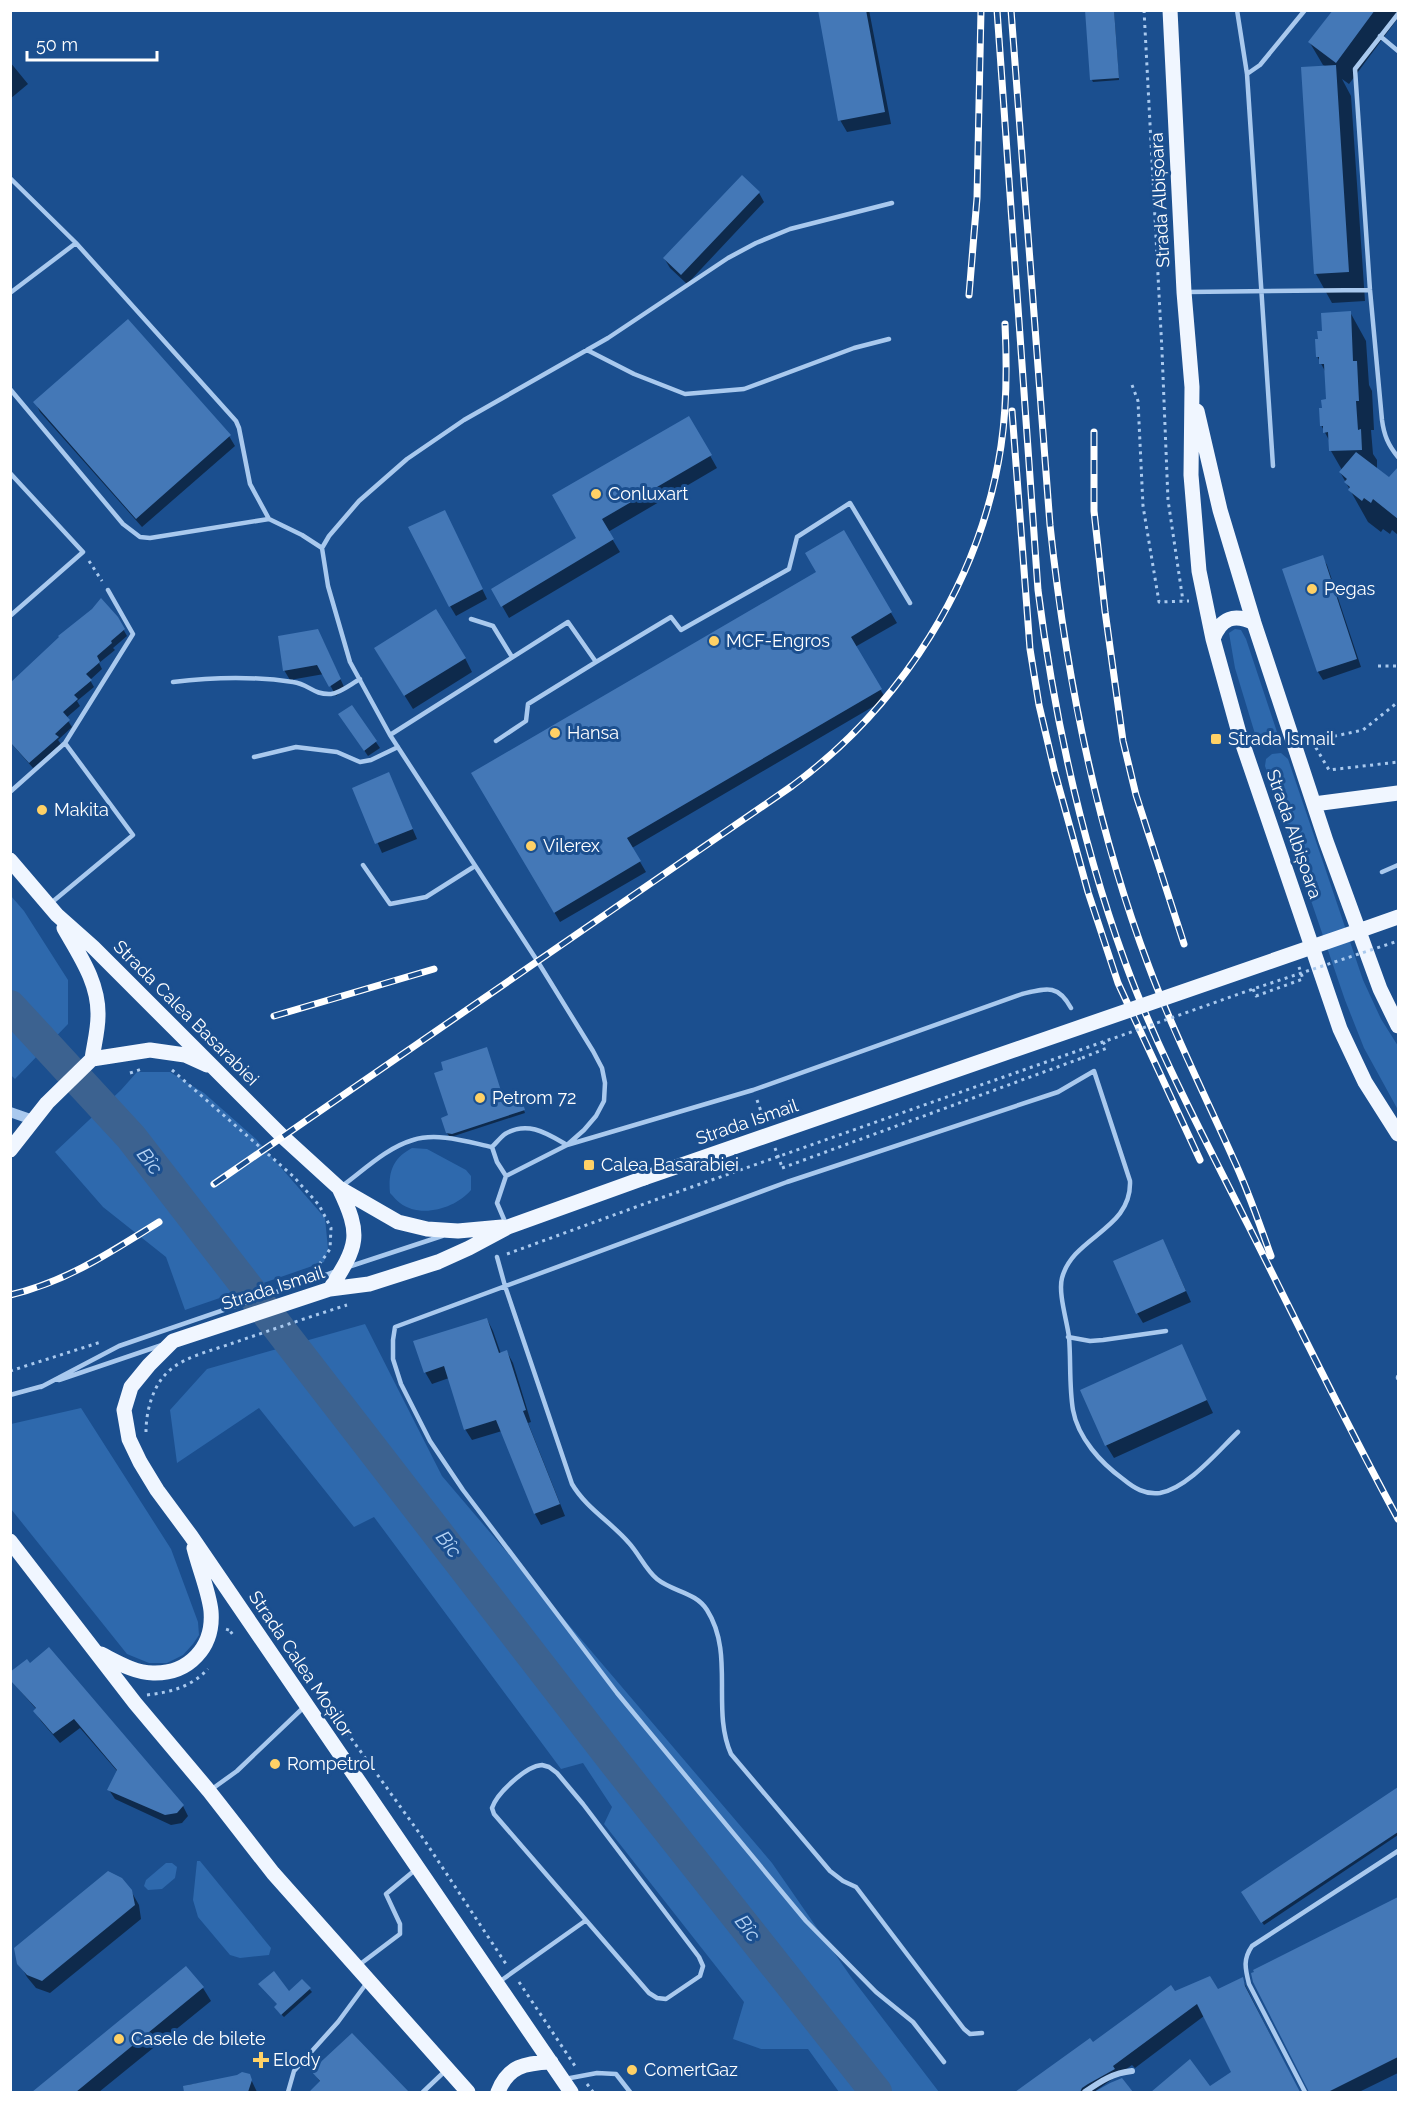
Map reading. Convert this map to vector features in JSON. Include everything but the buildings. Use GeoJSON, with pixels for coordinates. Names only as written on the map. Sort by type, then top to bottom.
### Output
{"type":"FeatureCollection","features":[{"type":"Feature","properties":{"kind":"main road","name":"Strada Albișoara"},"geometry":{"type":"LineString","coordinates":[[1170,10],[1184,292],[1192,387],[1193,524],[1199,571],[1213,639],[1246,756],[1340,1029],[1365,1082],[1398,1134]]}},
{"type":"Feature","properties":{"kind":"main road","name":"Strada Albișoara"},"geometry":{"type":"LineString","coordinates":[[1192,387],[1220,510],[1254,623],[1314,804],[1380,989],[1398,1026]]}},
{"type":"Feature","properties":{"kind":"main road"},"geometry":{"type":"LineString","coordinates":[[1213,639],[1217,629],[1229,620],[1244,618],[1254,623]]}},
{"type":"Feature","properties":{"kind":"main road"},"geometry":{"type":"LineString","coordinates":[[1314,804],[1398,793]]}},
{"type":"Feature","properties":{"kind":"main road","name":"Strada Calea Basarabiei"},"geometry":{"type":"LineString","coordinates":[[10,860],[53,910],[282,1136],[339,1188],[398,1222],[458,1231],[507,1227]]}},
{"type":"Feature","properties":{"kind":"main road"},"geometry":{"type":"LineString","coordinates":[[53,910],[81,958],[97,996],[98,1017],[90,1061]]}},
{"type":"Feature","properties":{"kind":"main road","name":"Strada Ismail"},"geometry":{"type":"LineString","coordinates":[[173,1341],[197,1326],[327,1282],[369,1284],[438,1262],[507,1227],[1398,917]]}},
{"type":"Feature","properties":{"kind":"main road"},"geometry":{"type":"LineString","coordinates":[[10,1150],[47,1103],[90,1061],[150,1050],[185,1055],[217,1070]]}},
{"type":"Feature","properties":{"kind":"main road","name":"Strada Calea Basarabiei"},"geometry":{"type":"LineString","coordinates":[[327,1282],[343,1269],[354,1244],[355,1230],[352,1215],[339,1188]]}},
{"type":"Feature","properties":{"kind":"main road","name":"Strada Calea Moșilor"},"geometry":{"type":"LineString","coordinates":[[173,1341],[131,1387],[124,1410],[129,1439],[140,1462],[567,2086]]}},
{"type":"Feature","properties":{"kind":"main road"},"geometry":{"type":"LineString","coordinates":[[96,1651],[128,1667],[152,1673],[175,1671],[193,1662],[204,1649],[210,1632],[211,1611],[191,1536]]}},
{"type":"Feature","properties":{"kind":"main road"},"geometry":{"type":"LineString","coordinates":[[10,1541],[135,1703],[209,1791],[273,1873],[468,2092]]}},
{"type":"Feature","properties":{"kind":"main road"},"geometry":{"type":"LineString","coordinates":[[498,2092],[506,2078],[516,2068],[528,2063],[550,2062]]}},
{"type":"Feature","properties":{"kind":"street"},"geometry":{"type":"LineString","coordinates":[[10,1112],[33,1120]]}},
{"type":"Feature","properties":{"kind":"street"},"geometry":{"type":"LineString","coordinates":[[1085,2092],[1105,2078],[1119,2072],[1132,2071]]}},
{"type":"Feature","properties":{"kind":"lane"},"geometry":{"type":"LineString","coordinates":[[1237,10],[1247,74],[1273,466]]}},
{"type":"Feature","properties":{"kind":"lane"},"geometry":{"type":"LineString","coordinates":[[1247,74],[1260,65],[1305,10]]}},
{"type":"Feature","properties":{"kind":"lane"},"geometry":{"type":"LineString","coordinates":[[1398,14],[1355,69],[1370,290],[1384,434],[1398,457]]}},
{"type":"Feature","properties":{"kind":"lane"},"geometry":{"type":"LineString","coordinates":[[1380,36],[1398,51]]}},
{"type":"Feature","properties":{"kind":"lane"},"geometry":{"type":"LineString","coordinates":[[10,178],[76,243],[236,421],[250,484],[269,519],[322,548]]}},
{"type":"Feature","properties":{"kind":"lane"},"geometry":{"type":"LineString","coordinates":[[567,1145],[596,1116],[604,1101],[605,1083],[602,1068],[538,962],[390,735],[350,662],[328,586],[322,548],[337,525],[359,501],[407,459],[464,420],[587,350],[668,300],[728,258],[790,228],[892,203]]}},
{"type":"Feature","properties":{"kind":"lane"},"geometry":{"type":"LineString","coordinates":[[10,293],[76,243]]}},
{"type":"Feature","properties":{"kind":"lane"},"geometry":{"type":"LineString","coordinates":[[1184,292],[1370,290]]}},
{"type":"Feature","properties":{"kind":"lane"},"geometry":{"type":"LineString","coordinates":[[587,350],[634,374],[685,394],[744,389],[854,348],[889,339]]}},
{"type":"Feature","properties":{"kind":"lane"},"geometry":{"type":"LineString","coordinates":[[10,389],[123,524],[140,537],[150,538],[269,519]]}},
{"type":"Feature","properties":{"kind":"lane"},"geometry":{"type":"LineString","coordinates":[[10,473],[83,552],[10,616]]}},
{"type":"Feature","properties":{"kind":"lane"},"geometry":{"type":"LineString","coordinates":[[496,741],[526,721],[528,704],[671,617],[681,630],[789,569],[797,537],[850,503],[910,603]]}},
{"type":"Feature","properties":{"kind":"lane"},"geometry":{"type":"LineString","coordinates":[[10,792],[65,743],[132,634],[108,590]]}},
{"type":"Feature","properties":{"kind":"lane"},"geometry":{"type":"LineString","coordinates":[[471,619],[493,626],[512,657]]}},
{"type":"Feature","properties":{"kind":"lane"},"geometry":{"type":"LineString","coordinates":[[390,735],[568,622],[596,662]]}},
{"type":"Feature","properties":{"kind":"lane"},"geometry":{"type":"LineString","coordinates":[[173,682],[214,677],[281,680],[303,684],[313,692],[333,694],[360,679]]}},
{"type":"Feature","properties":{"kind":"lane"},"geometry":{"type":"LineString","coordinates":[[53,910],[133,835],[65,743]]}},
{"type":"Feature","properties":{"kind":"lane"},"geometry":{"type":"LineString","coordinates":[[254,757],[296,747],[337,752],[360,762],[371,760],[398,747]]}},
{"type":"Feature","properties":{"kind":"lane"},"geometry":{"type":"LineString","coordinates":[[363,865],[390,903],[426,897],[475,866]]}},
{"type":"Feature","properties":{"kind":"lane"},"geometry":{"type":"LineString","coordinates":[[1382,872],[1398,865]]}},
{"type":"Feature","properties":{"kind":"lane"},"geometry":{"type":"LineString","coordinates":[[507,1227],[497,1203],[506,1176],[567,1145],[753,1090],[1040,989],[1055,990],[1064,994],[1071,1008]]}},
{"type":"Feature","properties":{"kind":"lane"},"geometry":{"type":"LineString","coordinates":[[944,2062],[913,2022],[876,1992],[806,1921],[624,1702],[470,1500],[430,1441],[401,1384],[393,1359],[396,1327],[787,1182],[1058,1092],[1094,1071],[1131,1190],[1123,1212],[1073,1256],[1061,1282],[1068,1336],[1073,1412],[1079,1428],[1095,1455],[1113,1472],[1135,1488],[1154,1493],[1175,1488],[1186,1481],[1239,1432]]}},
{"type":"Feature","properties":{"kind":"lane"},"geometry":{"type":"LineString","coordinates":[[492,1147],[506,1134],[524,1128],[539,1129],[567,1145]]}},
{"type":"Feature","properties":{"kind":"lane"},"geometry":{"type":"LineString","coordinates":[[339,1188],[392,1149],[414,1139],[439,1137],[492,1147]]}},
{"type":"Feature","properties":{"kind":"lane"},"geometry":{"type":"LineString","coordinates":[[492,1147],[497,1162],[506,1176]]}},
{"type":"Feature","properties":{"kind":"lane","name":"Strada Ismail"},"geometry":{"type":"LineString","coordinates":[[343,1269],[458,1231]]}},
{"type":"Feature","properties":{"kind":"lane"},"geometry":{"type":"LineString","coordinates":[[497,1257],[572,1484],[578,1495],[627,1541],[658,1581],[700,1600],[708,1611],[719,1639],[724,1734],[731,1754],[830,1871],[856,1887],[964,2029],[970,2034],[982,2033]]}},
{"type":"Feature","properties":{"kind":"lane","name":"Strada Ismail"},"geometry":{"type":"LineString","coordinates":[[41,1387],[119,1346],[197,1326]]}},
{"type":"Feature","properties":{"kind":"lane"},"geometry":{"type":"LineString","coordinates":[[1068,1336],[1090,1341],[1166,1331]]}},
{"type":"Feature","properties":{"kind":"lane","name":"Strada Ismail"},"geometry":{"type":"LineString","coordinates":[[10,1395],[41,1387],[173,1341]]}},
{"type":"Feature","properties":{"kind":"lane"},"geometry":{"type":"LineString","coordinates":[[209,1791],[237,1771],[306,1705]]}},
{"type":"Feature","properties":{"kind":"lane"},"geometry":{"type":"LineString","coordinates":[[542,1765],[552,1769],[583,1804],[699,1957],[702,1972],[698,1978],[671,1997],[657,1998],[644,1989],[585,1921],[500,1822],[493,1810],[498,1797],[525,1771],[534,1766],[542,1765]]}},
{"type":"Feature","properties":{"kind":"lane"},"geometry":{"type":"LineString","coordinates":[[1305,2092],[1249,1984],[1245,1969],[1245,1956],[1252,1946],[1398,1851]]}},
{"type":"Feature","properties":{"kind":"lane"},"geometry":{"type":"LineString","coordinates":[[356,1967],[400,1934],[400,1924],[386,1894],[417,1868]]}},
{"type":"Feature","properties":{"kind":"lane"},"geometry":{"type":"LineString","coordinates":[[497,1984],[585,1921]]}},
{"type":"Feature","properties":{"kind":"lane"},"geometry":{"type":"LineString","coordinates":[[288,2092],[294,2071],[344,2016],[368,1981]]}},
{"type":"Feature","properties":{"kind":"lane"},"geometry":{"type":"LineString","coordinates":[[423,2092],[447,2070]]}},
{"type":"Feature","properties":{"kind":"lane"},"geometry":{"type":"LineString","coordinates":[[567,2086],[582,2076],[597,2073],[616,2074],[630,2092]]}},
{"type":"Feature","properties":{"kind":"path"},"geometry":{"type":"LineString","coordinates":[[1143,10],[1168,500],[1183,601]]}},
{"type":"Feature","properties":{"kind":"path"},"geometry":{"type":"LineString","coordinates":[[1132,385],[1138,401],[1143,506],[1159,602],[1191,601]]}},
{"type":"Feature","properties":{"kind":"path"},"geometry":{"type":"LineString","coordinates":[[83,552],[108,590]]}},
{"type":"Feature","properties":{"kind":"path"},"geometry":{"type":"LineString","coordinates":[[1378,666],[1398,666]]}},
{"type":"Feature","properties":{"kind":"path"},"geometry":{"type":"LineString","coordinates":[[1312,741],[1363,730],[1398,702]]}},
{"type":"Feature","properties":{"kind":"path"},"geometry":{"type":"LineString","coordinates":[[1310,736],[1329,770],[1398,762]]}},
{"type":"Feature","properties":{"kind":"path"},"geometry":{"type":"LineString","coordinates":[[497,1257],[1253,989],[1398,941]]}},
{"type":"Feature","properties":{"kind":"path"},"geometry":{"type":"LineString","coordinates":[[1253,989],[1256,996],[1290,984]]}},
{"type":"Feature","properties":{"kind":"path"},"geometry":{"type":"LineString","coordinates":[[782,1168],[1082,1058],[1107,1048],[1103,1042]]}},
{"type":"Feature","properties":{"kind":"path"},"geometry":{"type":"LineString","coordinates":[[130,1073],[147,1068]]}},
{"type":"Feature","properties":{"kind":"path"},"geometry":{"type":"LineString","coordinates":[[164,1068],[170,1069],[293,1176],[320,1205],[331,1228],[331,1239],[330,1250],[319,1266]]}},
{"type":"Feature","properties":{"kind":"path"},"geometry":{"type":"LineString","coordinates":[[146,1438],[146,1417],[154,1394],[161,1380],[171,1369],[211,1351],[341,1306]]}},
{"type":"Feature","properties":{"kind":"path"},"geometry":{"type":"LineString","coordinates":[[10,1371],[109,1339]]}},
{"type":"Feature","properties":{"kind":"path"},"geometry":{"type":"LineString","coordinates":[[332,1711],[425,1841],[593,2092]]}},
{"type":"Feature","properties":{"kind":"shaded area"},"geometry":{"type":"Polygon","coordinates":[[[1235,629],[1241,630],[1246,639],[1280,741],[1259,747],[1235,668],[1229,633],[1235,629]]]}},
{"type":"Feature","properties":{"kind":"shaded area"},"geometry":{"type":"Polygon","coordinates":[[[1281,753],[1288,759],[1363,980],[1381,1019],[1398,1046],[1398,1110],[1364,1048],[1345,1000],[1265,766],[1266,759],[1272,754],[1281,753]]]}},
{"type":"Feature","properties":{"kind":"shaded area"},"geometry":{"type":"Polygon","coordinates":[[[11,896],[24,911],[68,980],[68,1024],[15,1079],[10,1074],[11,896]]]}},
{"type":"Feature","properties":{"kind":"shaded area"},"geometry":{"type":"Polygon","coordinates":[[[137,1072],[170,1072],[204,1093],[256,1139],[325,1218],[328,1249],[324,1262],[185,1310],[166,1257],[103,1207],[55,1152],[137,1072]]]}},
{"type":"Feature","properties":{"kind":"shaded area"},"geometry":{"type":"Polygon","coordinates":[[[412,1148],[427,1149],[466,1170],[471,1176],[471,1190],[457,1202],[428,1211],[408,1208],[400,1203],[390,1193],[391,1172],[400,1156],[412,1148]]]}},
{"type":"Feature","properties":{"kind":"shaded area"},"geometry":{"type":"Polygon","coordinates":[[[365,1324],[442,1476],[772,1863],[851,1977],[939,2092],[839,2092],[808,2049],[761,2049],[733,2039],[744,2002],[604,1824],[612,1807],[583,1763],[561,1769],[374,1517],[354,1527],[259,1408],[177,1463],[170,1410],[207,1369],[365,1324]]]}},
{"type":"Feature","properties":{"kind":"shaded area"},"geometry":{"type":"Polygon","coordinates":[[[81,1408],[171,1549],[198,1622],[199,1635],[193,1644],[183,1655],[167,1663],[149,1663],[127,1654],[11,1509],[11,1424],[81,1408]]]}},
{"type":"Feature","properties":{"kind":"shaded area"},"geometry":{"type":"Polygon","coordinates":[[[197,1861],[200,1861],[271,1948],[269,1955],[240,1958],[230,1955],[198,1917],[193,1900],[197,1861]]]}},
{"type":"Feature","properties":{"kind":"shaded area"},"geometry":{"type":"Polygon","coordinates":[[[166,1863],[172,1863],[177,1867],[175,1878],[162,1889],[148,1890],[144,1886],[146,1880],[166,1863]]]}},
{"type":"Feature","properties":{"kind":"waterway","name":"Bîc"},"geometry":{"type":"LineString","coordinates":[[10,1006],[131,1137],[613,1760],[876,2092]]}},
{"type":"Feature","properties":{"kind":"railway"},"geometry":{"type":"LineString","coordinates":[[969,295],[977,198],[981,10]]}},
{"type":"Feature","properties":{"kind":"railway"},"geometry":{"type":"LineString","coordinates":[[997,10],[1038,590],[1052,685],[1083,825],[1125,962],[1152,1029],[1321,1372],[1398,1519]]}},
{"type":"Feature","properties":{"kind":"railway"},"geometry":{"type":"LineString","coordinates":[[1011,10],[1050,525],[1065,638],[1085,749],[1113,859],[1149,967],[1244,1182],[1271,1256]]}},
{"type":"Feature","properties":{"kind":"railway"},"geometry":{"type":"LineString","coordinates":[[214,1184],[792,786],[831,754],[868,718],[901,679],[930,637],[955,592],[975,545],[991,496],[1001,446],[1006,385],[1005,324]]}},
{"type":"Feature","properties":{"kind":"railway"},"geometry":{"type":"LineString","coordinates":[[1012,411],[1030,649],[1039,705],[1055,773],[1088,892],[1118,983],[1200,1160]]}},
{"type":"Feature","properties":{"kind":"railway"},"geometry":{"type":"LineString","coordinates":[[1094,432],[1094,511],[1123,741],[1136,795],[1184,944]]}},
{"type":"Feature","properties":{"kind":"railway"},"geometry":{"type":"LineString","coordinates":[[274,1016],[434,969]]}},
{"type":"Feature","properties":{"kind":"railway"},"geometry":{"type":"LineString","coordinates":[[10,1295],[69,1274],[106,1255],[159,1222]]}},
{"type":"Feature","properties":{"kind":"place","name":"Conluxart"},"geometry":{"type":"Point","coordinates":[596,494]}},
{"type":"Feature","properties":{"kind":"place","name":"Pegas"},"geometry":{"type":"Point","coordinates":[1312,589]}},
{"type":"Feature","properties":{"kind":"place","name":"MCF-Engros"},"geometry":{"type":"Point","coordinates":[714,641]}},
{"type":"Feature","properties":{"kind":"place","name":"Hansa"},"geometry":{"type":"Point","coordinates":[555,733]}},
{"type":"Feature","properties":{"kind":"place","name":"Strada Ismail"},"geometry":{"type":"Point","coordinates":[1216,739]}},
{"type":"Feature","properties":{"kind":"place","name":"Makita"},"geometry":{"type":"Point","coordinates":[42,810]}},
{"type":"Feature","properties":{"kind":"place","name":"Vilerex"},"geometry":{"type":"Point","coordinates":[531,846]}},
{"type":"Feature","properties":{"kind":"place","name":"Petrom 72"},"geometry":{"type":"Point","coordinates":[480,1098]}},
{"type":"Feature","properties":{"kind":"place","name":"Calea Basarabiei"},"geometry":{"type":"Point","coordinates":[589,1165]}},
{"type":"Feature","properties":{"kind":"place","name":"Rompetrol"},"geometry":{"type":"Point","coordinates":[275,1764]}},
{"type":"Feature","properties":{"kind":"place","name":"Casele de bilete"},"geometry":{"type":"Point","coordinates":[119,2039]}},
{"type":"Feature","properties":{"kind":"place","name":"Elody"},"geometry":{"type":"Point","coordinates":[261,2060]}},
{"type":"Feature","properties":{"kind":"place","name":"ComertGaz"},"geometry":{"type":"Point","coordinates":[632,2070]}}]}
